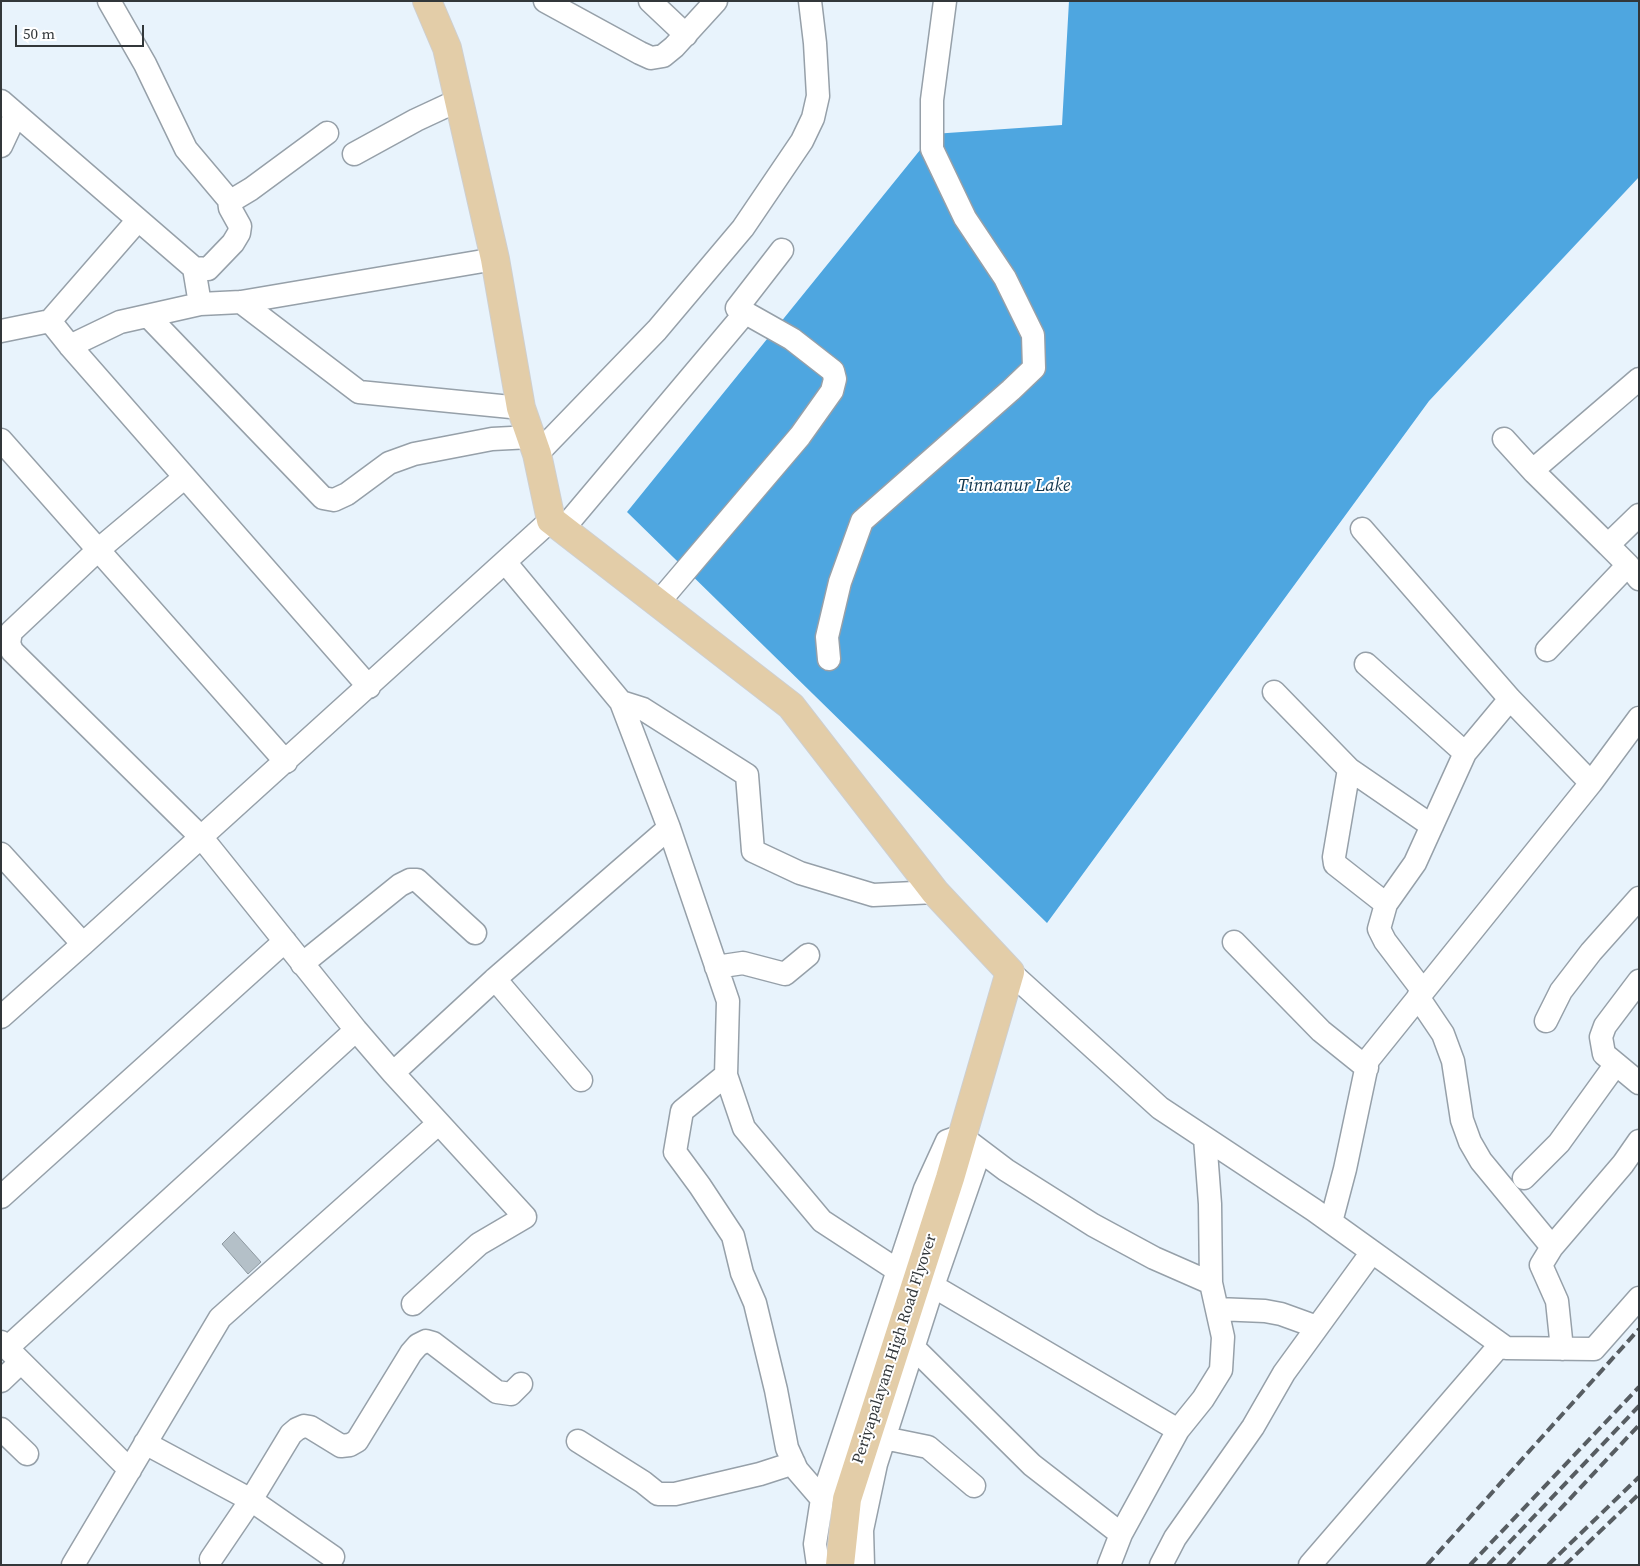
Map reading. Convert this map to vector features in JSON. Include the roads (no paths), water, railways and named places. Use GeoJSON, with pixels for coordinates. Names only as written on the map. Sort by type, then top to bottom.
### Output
{"type":"FeatureCollection","features":[{"type":"Feature","properties":{"kind":"main road"},"geometry":{"type":"LineString","coordinates":[[427,1],[447,48],[495,259],[520,408],[534,446],[557,525],[791,706],[935,892],[1010,972]]}},
{"type":"Feature","properties":{"kind":"main road","name":"Periyapalayam High Road Flyover"},"geometry":{"type":"LineString","coordinates":[[840,1565],[847,1498],[950,1178],[971,1143],[1010,972]]}},
{"type":"Feature","properties":{"kind":"street"},"geometry":{"type":"LineString","coordinates":[[1,146],[9,108],[194,268],[208,269],[233,243],[239,233],[240,226],[230,208],[229,200],[186,149],[145,64],[109,1]]}},
{"type":"Feature","properties":{"kind":"street"},"geometry":{"type":"LineString","coordinates":[[545,1],[651,58],[662,56],[674,48],[716,1]]}},
{"type":"Feature","properties":{"kind":"street"},"geometry":{"type":"LineString","coordinates":[[650,1],[686,34]]}},
{"type":"Feature","properties":{"kind":"street"},"geometry":{"type":"LineString","coordinates":[[148,316],[323,498],[334,500],[347,494],[389,463],[414,454],[492,438],[534,446],[657,330],[737,235],[802,141],[814,118],[818,96],[810,1]]}},
{"type":"Feature","properties":{"kind":"street"},"geometry":{"type":"LineString","coordinates":[[829,659],[827,637],[840,582],[862,521],[1034,368],[1033,335],[1005,278],[964,218],[932,149],[932,100],[945,1]]}},
{"type":"Feature","properties":{"kind":"street"},"geometry":{"type":"LineString","coordinates":[[354,154],[416,120],[459,100]]}},
{"type":"Feature","properties":{"kind":"street"},"geometry":{"type":"LineString","coordinates":[[229,200],[251,189],[327,133]]}},
{"type":"Feature","properties":{"kind":"street"},"geometry":{"type":"LineString","coordinates":[[1,331],[50,321],[138,220]]}},
{"type":"Feature","properties":{"kind":"street"},"geometry":{"type":"LineString","coordinates":[[658,603],[800,436],[832,391],[835,379],[833,371],[792,339],[737,308],[782,250]]}},
{"type":"Feature","properties":{"kind":"street"},"geometry":{"type":"LineString","coordinates":[[70,346],[120,322],[200,304],[242,302],[495,259]]}},
{"type":"Feature","properties":{"kind":"street"},"geometry":{"type":"LineString","coordinates":[[194,268],[200,304]]}},
{"type":"Feature","properties":{"kind":"street"},"geometry":{"type":"LineString","coordinates":[[242,302],[359,392],[520,408]]}},
{"type":"Feature","properties":{"kind":"street"},"geometry":{"type":"LineString","coordinates":[[1,1017],[202,838],[505,562],[557,525],[745,313]]}},
{"type":"Feature","properties":{"kind":"street"},"geometry":{"type":"LineString","coordinates":[[50,321],[369,687]]}},
{"type":"Feature","properties":{"kind":"street"},"geometry":{"type":"LineString","coordinates":[[1534,472],[1540,464],[1639,378]]}},
{"type":"Feature","properties":{"kind":"street"},"geometry":{"type":"LineString","coordinates":[[1504,439],[1534,472],[1634,572],[1547,650]]}},
{"type":"Feature","properties":{"kind":"street"},"geometry":{"type":"LineString","coordinates":[[1,440],[286,762]]}},
{"type":"Feature","properties":{"kind":"street"},"geometry":{"type":"LineString","coordinates":[[185,476],[98,550],[11,632],[9,643],[12,651],[202,838],[356,1030],[525,1217],[479,1244],[413,1304]]}},
{"type":"Feature","properties":{"kind":"street"},"geometry":{"type":"LineString","coordinates":[[1608,546],[1639,516]]}},
{"type":"Feature","properties":{"kind":"street"},"geometry":{"type":"LineString","coordinates":[[1362,529],[1510,699],[1591,783]]}},
{"type":"Feature","properties":{"kind":"street"},"geometry":{"type":"LineString","coordinates":[[505,562],[621,702],[669,828],[728,1001],[726,1074],[744,1128],[822,1221],[897,1270]]}},
{"type":"Feature","properties":{"kind":"street"},"geometry":{"type":"LineString","coordinates":[[1366,664],[1464,752]]}},
{"type":"Feature","properties":{"kind":"street"},"geometry":{"type":"LineString","coordinates":[[1274,692],[1349,769],[1432,826]]}},
{"type":"Feature","properties":{"kind":"street"},"geometry":{"type":"LineString","coordinates":[[1510,699],[1464,752],[1414,863],[1386,904],[1379,929],[1443,1034],[1453,1062],[1462,1120],[1470,1142],[1481,1161],[1552,1246]]}},
{"type":"Feature","properties":{"kind":"street"},"geometry":{"type":"LineString","coordinates":[[621,702],[643,708],[747,775],[753,851],[800,873],[873,896],[935,892]]}},
{"type":"Feature","properties":{"kind":"street"},"geometry":{"type":"LineString","coordinates":[[1331,1222],[1345,1169],[1368,1060],[1591,783],[1639,718]]}},
{"type":"Feature","properties":{"kind":"street"},"geometry":{"type":"LineString","coordinates":[[1349,769],[1334,857],[1335,864],[1386,904]]}},
{"type":"Feature","properties":{"kind":"street"},"geometry":{"type":"LineString","coordinates":[[393,1073],[495,980],[669,828]]}},
{"type":"Feature","properties":{"kind":"street"},"geometry":{"type":"LineString","coordinates":[[1,854],[83,944]]}},
{"type":"Feature","properties":{"kind":"street"},"geometry":{"type":"LineString","coordinates":[[302,964],[400,885],[410,880],[417,880],[475,933]]}},
{"type":"Feature","properties":{"kind":"street"},"geometry":{"type":"LineString","coordinates":[[1546,1021],[1561,991],[1639,898]]}},
{"type":"Feature","properties":{"kind":"street"},"geometry":{"type":"LineString","coordinates":[[1,1197],[285,941]]}},
{"type":"Feature","properties":{"kind":"street"},"geometry":{"type":"LineString","coordinates":[[1234,942],[1321,1031],[1367,1068]]}},
{"type":"Feature","properties":{"kind":"street"},"geometry":{"type":"LineString","coordinates":[[716,967],[743,963],[785,974],[808,956]]}},
{"type":"Feature","properties":{"kind":"street"},"geometry":{"type":"LineString","coordinates":[[1010,972],[1160,1108],[1331,1222],[1500,1345],[1506,1348],[1594,1349],[1639,1298]]}},
{"type":"Feature","properties":{"kind":"street"},"geometry":{"type":"LineString","coordinates":[[495,980],[581,1080]]}},
{"type":"Feature","properties":{"kind":"street"},"geometry":{"type":"LineString","coordinates":[[1639,981],[1605,1026],[1601,1038],[1604,1054],[1639,1083]]}},
{"type":"Feature","properties":{"kind":"street"},"geometry":{"type":"LineString","coordinates":[[1,1381],[10,1351],[356,1030]]}},
{"type":"Feature","properties":{"kind":"street"},"geometry":{"type":"LineString","coordinates":[[1524,1178],[1559,1143],[1616,1064]]}},
{"type":"Feature","properties":{"kind":"street"},"geometry":{"type":"LineString","coordinates":[[726,1074],[682,1111],[675,1152],[733,1236],[742,1273],[755,1303],[776,1390],[787,1448],[798,1470],[822,1500]]}},
{"type":"Feature","properties":{"kind":"street"},"geometry":{"type":"LineString","coordinates":[[73,1565],[220,1318],[439,1123]]}},
{"type":"Feature","properties":{"kind":"street"},"geometry":{"type":"LineString","coordinates":[[1108,1565],[1121,1534],[1178,1430],[1203,1399],[1221,1370],[1223,1336],[1211,1283],[1210,1204],[1205,1138]]}},
{"type":"Feature","properties":{"kind":"street"},"geometry":{"type":"LineString","coordinates":[[818,1565],[815,1544],[822,1500],[897,1270],[925,1190],[947,1141],[971,1143],[1006,1170],[1093,1225],[1154,1258],[1211,1283]]}},
{"type":"Feature","properties":{"kind":"street"},"geometry":{"type":"LineString","coordinates":[[1562,1349],[1557,1301],[1541,1265],[1552,1246],[1623,1164],[1639,1141]]}},
{"type":"Feature","properties":{"kind":"street"},"geometry":{"type":"LineString","coordinates":[[863,1565],[862,1530],[876,1464],[933,1286],[971,1143]]}},
{"type":"Feature","properties":{"kind":"street"},"geometry":{"type":"LineString","coordinates":[[1161,1565],[1175,1538],[1253,1427],[1284,1374],[1372,1252]]}},
{"type":"Feature","properties":{"kind":"street"},"geometry":{"type":"LineString","coordinates":[[933,1286],[1178,1430]]}},
{"type":"Feature","properties":{"kind":"street"},"geometry":{"type":"LineString","coordinates":[[1217,1308],[1273,1312],[1317,1328]]}},
{"type":"Feature","properties":{"kind":"street"},"geometry":{"type":"LineString","coordinates":[[211,1559],[251,1500],[291,1434],[304,1426],[310,1427],[341,1446],[350,1445],[357,1441],[411,1353],[426,1341],[433,1343],[497,1392],[511,1394],[521,1384]]}},
{"type":"Feature","properties":{"kind":"street"},"geometry":{"type":"LineString","coordinates":[[1310,1565],[1500,1345]]}},
{"type":"Feature","properties":{"kind":"street"},"geometry":{"type":"LineString","coordinates":[[913,1347],[1032,1465],[1121,1534]]}},
{"type":"Feature","properties":{"kind":"street"},"geometry":{"type":"LineString","coordinates":[[10,1351],[130,1470]]}},
{"type":"Feature","properties":{"kind":"street"},"geometry":{"type":"LineString","coordinates":[[1,1429],[27,1454]]}},
{"type":"Feature","properties":{"kind":"street"},"geometry":{"type":"LineString","coordinates":[[884,1438],[928,1447],[974,1486]]}},
{"type":"Feature","properties":{"kind":"street"},"geometry":{"type":"LineString","coordinates":[[578,1442],[643,1482],[658,1494],[675,1494],[760,1474],[794,1463]]}},
{"type":"Feature","properties":{"kind":"street"},"geometry":{"type":"LineString","coordinates":[[145,1443],[251,1500],[333,1557]]}},
{"type":"Feature","properties":{"kind":"water","name":"Tinnanur Lake"},"geometry":{"type":"Polygon","coordinates":[[[1069,1],[1639,1],[1639,177],[1429,401],[1047,923],[627,512],[933,134],[1062,125],[1069,1]]]}},
{"type":"Feature","properties":{"kind":"railway"},"geometry":{"type":"LineString","coordinates":[[1427,1565],[1639,1329]]}},
{"type":"Feature","properties":{"kind":"railway"},"geometry":{"type":"LineString","coordinates":[[1470,1565],[1639,1387]]}},
{"type":"Feature","properties":{"kind":"railway"},"geometry":{"type":"LineString","coordinates":[[1488,1565],[1639,1406]]}},
{"type":"Feature","properties":{"kind":"railway"},"geometry":{"type":"LineString","coordinates":[[1508,1565],[1639,1425]]}},
{"type":"Feature","properties":{"kind":"railway"},"geometry":{"type":"LineString","coordinates":[[1548,1565],[1639,1477]]}},
{"type":"Feature","properties":{"kind":"railway"},"geometry":{"type":"LineString","coordinates":[[1565,1565],[1639,1494]]}}]}
